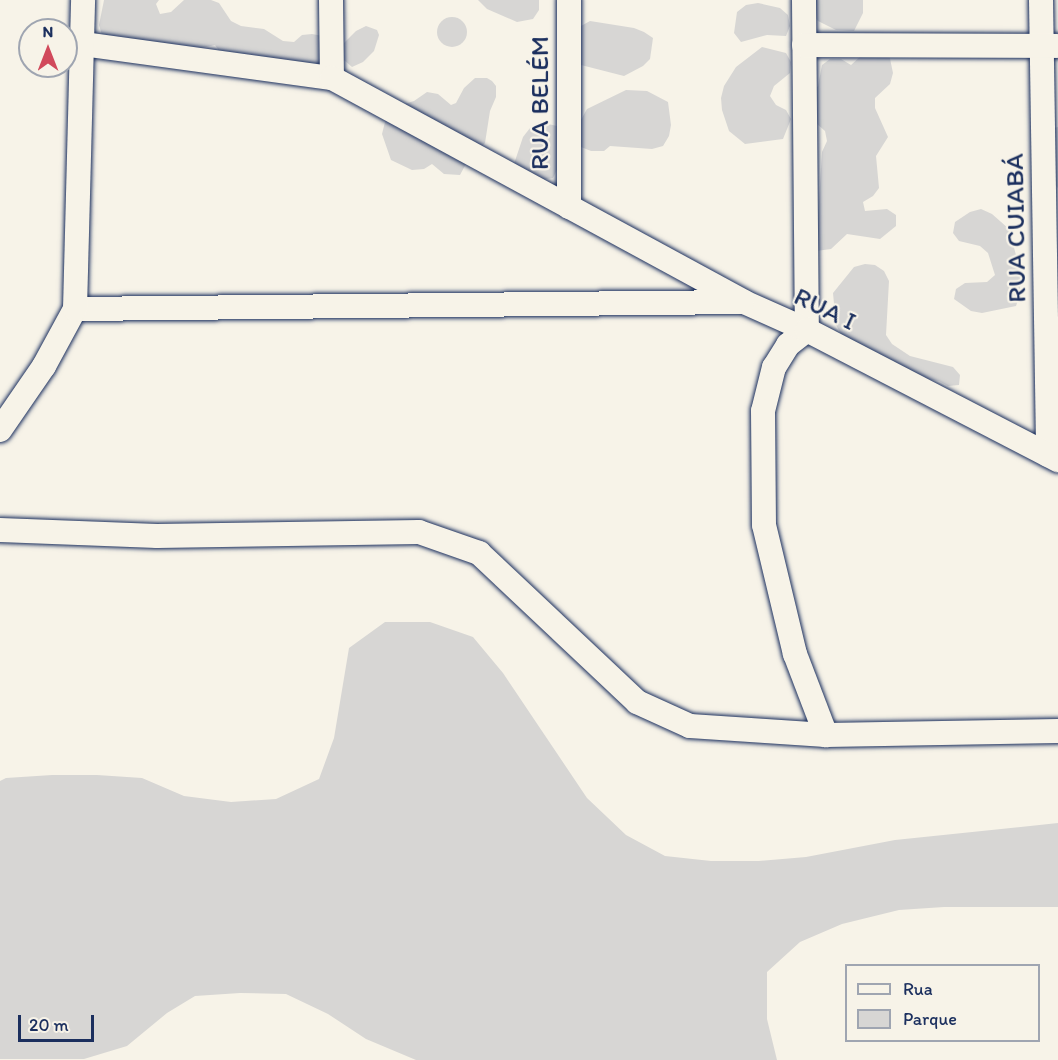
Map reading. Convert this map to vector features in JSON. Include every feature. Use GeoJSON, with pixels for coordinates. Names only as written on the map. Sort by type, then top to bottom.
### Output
{"type":"FeatureCollection","features":[{"type":"Feature","properties":{"kind":"street"},"geometry":{"type":"LineString","coordinates":[[0,430],[44,366],[75,309],[83,0]]}},
{"type":"Feature","properties":{"kind":"street"},"geometry":{"type":"LineString","coordinates":[[83,44],[332,78],[331,0]]}},
{"type":"Feature","properties":{"kind":"street","name":"RUA BELÉM"},"geometry":{"type":"LineString","coordinates":[[569,0],[569,207]]}},
{"type":"Feature","properties":{"kind":"street"},"geometry":{"type":"LineString","coordinates":[[804,0],[807,330],[788,345],[774,367],[763,411],[764,525],[795,654],[826,735]]}},
{"type":"Feature","properties":{"kind":"street","name":"RUA CUIABÁ"},"geometry":{"type":"LineString","coordinates":[[1041,0],[1050,46],[1053,458]]}},
{"type":"Feature","properties":{"kind":"street"},"geometry":{"type":"LineString","coordinates":[[804,45],[1050,46]]}},
{"type":"Feature","properties":{"kind":"street","name":"RUA I"},"geometry":{"type":"LineString","coordinates":[[332,78],[744,302],[807,330],[1053,458]]}},
{"type":"Feature","properties":{"kind":"street"},"geometry":{"type":"LineString","coordinates":[[75,309],[744,302]]}},
{"type":"Feature","properties":{"kind":"street"},"geometry":{"type":"LineString","coordinates":[[0,530],[157,537],[419,532],[479,553],[637,702],[690,726],[826,735],[1058,731]]}},
{"type":"Feature","properties":{"kind":"green space"},"geometry":{"type":"Polygon","coordinates":[[[104,0],[159,0],[156,4],[160,14],[171,12],[184,0],[211,0],[219,3],[231,21],[241,26],[264,29],[283,41],[294,42],[302,35],[323,36],[326,68],[222,55],[215,45],[184,52],[102,35],[99,25],[104,0]]]}},
{"type":"Feature","properties":{"kind":"green space"},"geometry":{"type":"Polygon","coordinates":[[[478,0],[539,0],[539,10],[533,19],[517,22],[487,9],[478,0]]]}},
{"type":"Feature","properties":{"kind":"green space"},"geometry":{"type":"Polygon","coordinates":[[[810,0],[863,0],[863,13],[854,31],[836,30],[818,21],[812,13],[810,0]]]}},
{"type":"Feature","properties":{"kind":"green space"},"geometry":{"type":"Polygon","coordinates":[[[758,3],[780,8],[788,15],[790,26],[786,36],[767,35],[741,42],[734,33],[737,12],[746,5],[758,3]]]}},
{"type":"Feature","properties":{"kind":"green space"},"geometry":{"type":"Polygon","coordinates":[[[452,17],[463,21],[467,32],[463,43],[452,47],[441,43],[437,32],[441,21],[452,17]]]}},
{"type":"Feature","properties":{"kind":"green space"},"geometry":{"type":"Polygon","coordinates":[[[590,21],[634,28],[644,32],[653,38],[650,59],[643,66],[624,76],[581,65],[574,57],[581,26],[590,21]]]}},
{"type":"Feature","properties":{"kind":"green space"},"geometry":{"type":"Polygon","coordinates":[[[366,26],[377,30],[379,35],[374,51],[363,62],[352,67],[344,60],[344,43],[356,31],[366,26]]]}},
{"type":"Feature","properties":{"kind":"green space"},"geometry":{"type":"Polygon","coordinates":[[[762,47],[786,53],[791,62],[790,73],[774,86],[770,96],[776,105],[786,110],[791,119],[783,139],[745,144],[729,131],[722,110],[721,98],[724,86],[736,67],[762,47]]]}},
{"type":"Feature","properties":{"kind":"green space"},"geometry":{"type":"Polygon","coordinates":[[[888,49],[893,73],[890,84],[875,98],[875,108],[888,137],[876,156],[879,188],[873,196],[863,202],[865,211],[887,209],[896,215],[896,226],[880,239],[847,234],[831,249],[816,251],[822,152],[827,141],[825,131],[817,124],[810,94],[818,86],[822,65],[830,59],[841,59],[851,65],[863,54],[888,49]]]}},
{"type":"Feature","properties":{"kind":"green space"},"geometry":{"type":"Polygon","coordinates":[[[475,78],[487,78],[492,81],[496,86],[496,97],[490,111],[485,143],[468,160],[460,175],[444,174],[432,164],[424,169],[412,170],[391,160],[382,134],[386,118],[398,106],[414,101],[427,92],[438,94],[451,105],[456,103],[464,88],[475,78]]]}},
{"type":"Feature","properties":{"kind":"green space"},"geometry":{"type":"Polygon","coordinates":[[[626,90],[647,91],[668,102],[671,125],[669,136],[663,146],[652,149],[610,146],[604,151],[591,151],[581,147],[576,137],[577,127],[587,109],[626,90]]]}},
{"type":"Feature","properties":{"kind":"green space"},"geometry":{"type":"Polygon","coordinates":[[[539,122],[557,126],[565,135],[566,151],[553,178],[533,181],[514,164],[523,137],[539,122]]]}},
{"type":"Feature","properties":{"kind":"green space"},"geometry":{"type":"Polygon","coordinates":[[[1058,127],[1058,188],[1051,182],[1054,128],[1058,127]]]}},
{"type":"Feature","properties":{"kind":"green space"},"geometry":{"type":"Polygon","coordinates":[[[981,209],[992,214],[1009,229],[1020,270],[1020,295],[1016,306],[982,313],[971,311],[954,299],[956,289],[965,283],[987,282],[995,275],[988,253],[980,246],[959,241],[953,233],[955,222],[970,212],[981,209]]]}},
{"type":"Feature","properties":{"kind":"green space"},"geometry":{"type":"Polygon","coordinates":[[[865,264],[875,265],[884,271],[889,281],[886,335],[892,344],[910,356],[953,367],[960,375],[959,385],[948,386],[939,381],[914,377],[846,343],[836,325],[833,293],[854,267],[865,264]]]}},
{"type":"Feature","properties":{"kind":"green space"},"geometry":{"type":"Polygon","coordinates":[[[385,622],[430,622],[473,637],[503,673],[587,798],[626,835],[665,856],[711,861],[759,861],[806,857],[895,840],[1058,823],[1058,907],[944,907],[899,910],[842,924],[800,942],[767,972],[767,1019],[777,1060],[416,1060],[366,1039],[328,1014],[286,994],[240,993],[195,996],[167,1013],[127,1046],[84,1059],[0,1059],[0,781],[6,778],[52,775],[97,775],[142,778],[184,796],[231,802],[276,799],[319,779],[334,738],[349,648],[385,622]]]}}]}
